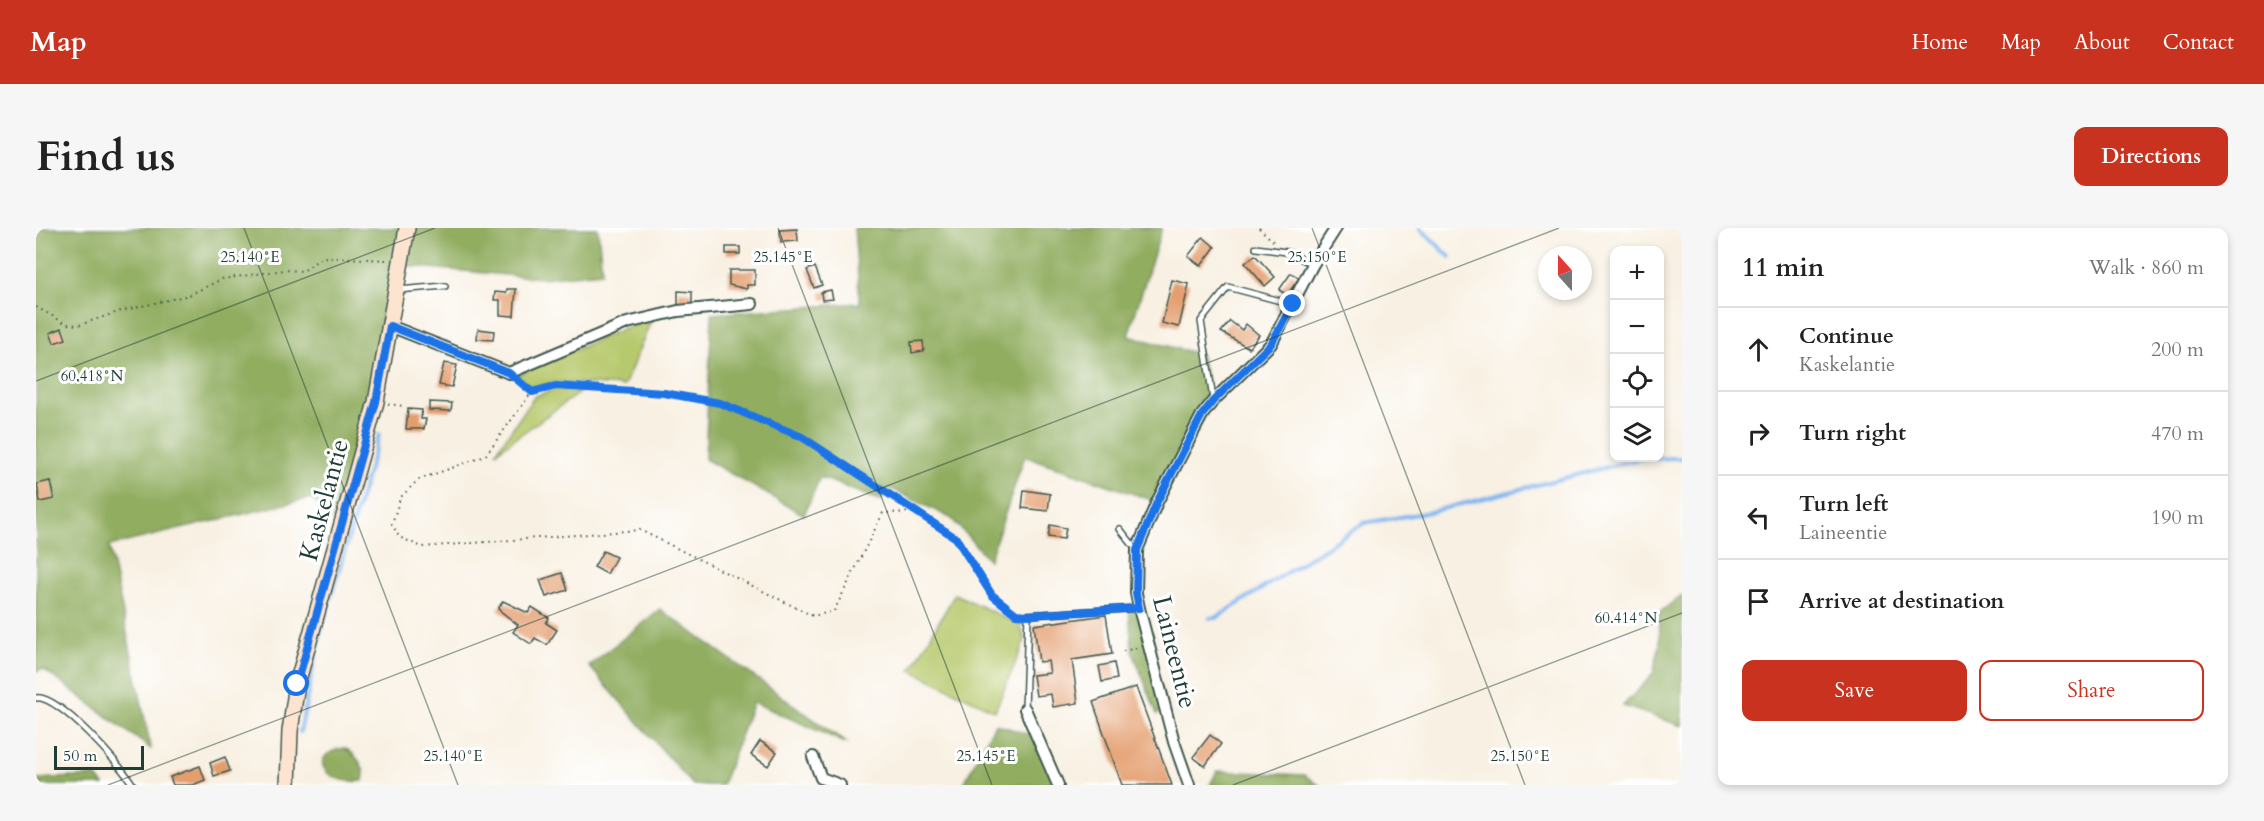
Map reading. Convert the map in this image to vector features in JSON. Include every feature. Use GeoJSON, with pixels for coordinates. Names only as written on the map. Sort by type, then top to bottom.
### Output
{"type":"FeatureCollection","features":[{"type":"Feature","properties":{"kind":"street","name":"Kaskelantie"},"geometry":{"type":"LineString","coordinates":[[288,785],[290,731],[297,684],[376,402],[408,228]]}},
{"type":"Feature","properties":{"kind":"street","name":"Laineentie"},"geometry":{"type":"LineString","coordinates":[[1189,785],[1174,742],[1139,608],[1136,593],[1137,550],[1157,502],[1202,415],[1213,401],[1271,344],[1313,264],[1336,228]]}},
{"type":"Feature","properties":{"kind":"street"},"geometry":{"type":"LineString","coordinates":[[390,326],[509,373],[627,323],[678,310],[752,304]]}},
{"type":"Feature","properties":{"kind":"street"},"geometry":{"type":"LineString","coordinates":[[1025,709],[1058,785]]}},
{"type":"Feature","properties":{"kind":"street"},"geometry":{"type":"LineString","coordinates":[[813,757],[821,778],[840,785]]}},
{"type":"Feature","properties":{"kind":"lane"},"geometry":{"type":"LineString","coordinates":[[1256,248],[1287,252],[1313,264]]}},
{"type":"Feature","properties":{"kind":"lane"},"geometry":{"type":"LineString","coordinates":[[397,290],[445,286]]}},
{"type":"Feature","properties":{"kind":"lane"},"geometry":{"type":"LineString","coordinates":[[1213,401],[1202,321],[1228,287],[1293,304]]}},
{"type":"Feature","properties":{"kind":"lane"},"geometry":{"type":"LineString","coordinates":[[1120,529],[1137,550]]}},
{"type":"Feature","properties":{"kind":"lane"},"geometry":{"type":"LineString","coordinates":[[1025,709],[1028,615],[1139,608]]}},
{"type":"Feature","properties":{"kind":"lane"},"geometry":{"type":"LineString","coordinates":[[36,698],[47,699],[54,703],[74,720],[101,747],[133,785]]}},
{"type":"Feature","properties":{"kind":"path"},"geometry":{"type":"LineString","coordinates":[[1259,228],[1287,252]]}},
{"type":"Feature","properties":{"kind":"path"},"geometry":{"type":"LineString","coordinates":[[36,307],[67,324],[79,325],[142,305],[164,303],[189,296],[222,279],[284,270],[303,271],[322,257],[388,261],[402,258]]}},
{"type":"Feature","properties":{"kind":"path"},"geometry":{"type":"LineString","coordinates":[[509,373],[532,392]]}},
{"type":"Feature","properties":{"kind":"path"},"geometry":{"type":"LineString","coordinates":[[919,512],[883,513],[834,612],[813,616],[640,530],[422,548],[399,537],[392,524],[400,498],[418,480],[485,456],[532,392],[556,386],[664,393],[720,403],[802,437],[919,512],[956,538],[992,595],[1016,614],[1028,615]]}},
{"type":"Feature","properties":{"kind":"path"},"geometry":{"type":"LineString","coordinates":[[1123,651],[1149,644]]}},
{"type":"Feature","properties":{"kind":"green space"},"geometry":{"type":"Polygon","coordinates":[[[36,228],[407,228],[340,526],[334,523],[311,498],[109,546],[151,749],[43,669],[36,671],[36,228]]]}},
{"type":"Feature","properties":{"kind":"green space"},"geometry":{"type":"Polygon","coordinates":[[[413,228],[598,228],[602,272],[542,278],[407,266],[413,228]]]}},
{"type":"Feature","properties":{"kind":"green space"},"geometry":{"type":"Polygon","coordinates":[[[854,228],[1162,228],[1128,336],[1200,354],[1213,401],[1157,502],[1025,456],[989,560],[951,518],[890,488],[881,501],[820,477],[804,515],[705,459],[712,314],[860,303],[854,228]]]}},
{"type":"Feature","properties":{"kind":"green space"},"geometry":{"type":"Polygon","coordinates":[[[651,321],[624,386],[554,382],[533,388],[517,375],[627,327],[651,321]]]}},
{"type":"Feature","properties":{"kind":"green space"},"geometry":{"type":"Polygon","coordinates":[[[557,389],[580,392],[496,452],[535,396],[557,389]]]}},
{"type":"Feature","properties":{"kind":"green space"},"geometry":{"type":"Polygon","coordinates":[[[955,594],[1020,625],[1025,640],[995,711],[911,670],[955,594]]]}},
{"type":"Feature","properties":{"kind":"green space"},"geometry":{"type":"Polygon","coordinates":[[[1682,595],[1682,726],[1623,706],[1653,674],[1660,643],[1659,613],[1682,595]]]}},
{"type":"Feature","properties":{"kind":"green space"},"geometry":{"type":"Polygon","coordinates":[[[1139,608],[1167,711],[1157,714],[1132,650],[1129,609],[1139,608]]]}},
{"type":"Feature","properties":{"kind":"green space"},"geometry":{"type":"Polygon","coordinates":[[[660,609],[848,744],[753,702],[722,785],[693,785],[589,666],[660,609]]]}},
{"type":"Feature","properties":{"kind":"green space"},"geometry":{"type":"Polygon","coordinates":[[[995,724],[1037,737],[1053,785],[963,785],[995,724]]]}},
{"type":"Feature","properties":{"kind":"green space"},"geometry":{"type":"Polygon","coordinates":[[[345,748],[360,762],[363,781],[337,778],[324,768],[323,762],[326,756],[333,751],[345,748]]]}},
{"type":"Feature","properties":{"kind":"green space"},"geometry":{"type":"Polygon","coordinates":[[[1217,771],[1304,775],[1319,785],[1210,785],[1217,771]]]}},
{"type":"Feature","properties":{"kind":"green space"},"geometry":{"type":"Polygon","coordinates":[[[96,776],[104,785],[36,785],[36,779],[96,776]]]}},
{"type":"Feature","properties":{"kind":"building"},"geometry":{"type":"Polygon","coordinates":[[[797,229],[798,241],[781,242],[780,230],[797,229]]]}},
{"type":"Feature","properties":{"kind":"building"},"geometry":{"type":"Polygon","coordinates":[[[1203,237],[1215,247],[1201,266],[1188,256],[1203,237]]]}},
{"type":"Feature","properties":{"kind":"building"},"geometry":{"type":"Polygon","coordinates":[[[726,247],[740,247],[740,254],[726,254],[726,247]]]}},
{"type":"Feature","properties":{"kind":"building"},"geometry":{"type":"Polygon","coordinates":[[[1255,255],[1275,277],[1265,286],[1245,263],[1255,255]]]}},
{"type":"Feature","properties":{"kind":"building"},"geometry":{"type":"Polygon","coordinates":[[[815,267],[822,285],[814,288],[807,270],[815,267]]]}},
{"type":"Feature","properties":{"kind":"building"},"geometry":{"type":"Polygon","coordinates":[[[729,270],[755,270],[755,285],[747,285],[747,289],[729,285],[729,270]]]}},
{"type":"Feature","properties":{"kind":"building"},"geometry":{"type":"Polygon","coordinates":[[[1291,273],[1299,278],[1287,295],[1279,290],[1291,273]]]}},
{"type":"Feature","properties":{"kind":"building"},"geometry":{"type":"Polygon","coordinates":[[[1172,280],[1189,284],[1179,327],[1162,323],[1172,280]]]}},
{"type":"Feature","properties":{"kind":"building"},"geometry":{"type":"Polygon","coordinates":[[[507,289],[516,289],[514,316],[500,315],[500,300],[494,300],[495,292],[506,293],[507,289]]]}},
{"type":"Feature","properties":{"kind":"building"},"geometry":{"type":"Polygon","coordinates":[[[831,290],[833,299],[822,300],[821,292],[831,290]]]}},
{"type":"Feature","properties":{"kind":"building"},"geometry":{"type":"Polygon","coordinates":[[[678,291],[692,292],[692,305],[678,305],[678,291]]]}},
{"type":"Feature","properties":{"kind":"building"},"geometry":{"type":"Polygon","coordinates":[[[1230,321],[1242,330],[1246,324],[1259,335],[1249,348],[1221,332],[1230,321]]]}},
{"type":"Feature","properties":{"kind":"building"},"geometry":{"type":"Polygon","coordinates":[[[62,328],[66,339],[54,343],[50,333],[62,328]]]}},
{"type":"Feature","properties":{"kind":"building"},"geometry":{"type":"Polygon","coordinates":[[[478,329],[494,331],[493,340],[477,339],[478,329]]]}},
{"type":"Feature","properties":{"kind":"building"},"geometry":{"type":"Polygon","coordinates":[[[923,341],[924,351],[912,353],[911,342],[923,341]]]}},
{"type":"Feature","properties":{"kind":"building"},"geometry":{"type":"Polygon","coordinates":[[[444,363],[457,365],[452,387],[439,385],[444,363]]]}},
{"type":"Feature","properties":{"kind":"building"},"geometry":{"type":"Polygon","coordinates":[[[429,402],[452,403],[451,411],[429,410],[429,402]]]}},
{"type":"Feature","properties":{"kind":"building"},"geometry":{"type":"Polygon","coordinates":[[[408,409],[422,410],[421,419],[426,419],[424,429],[406,429],[408,409]]]}},
{"type":"Feature","properties":{"kind":"building"},"geometry":{"type":"Polygon","coordinates":[[[50,481],[54,499],[40,502],[37,484],[50,481]]]}},
{"type":"Feature","properties":{"kind":"building"},"geometry":{"type":"Polygon","coordinates":[[[1024,490],[1050,494],[1048,511],[1022,508],[1024,490]]]}},
{"type":"Feature","properties":{"kind":"building"},"geometry":{"type":"Polygon","coordinates":[[[1050,525],[1066,528],[1064,539],[1048,537],[1050,525]]]}},
{"type":"Feature","properties":{"kind":"building"},"geometry":{"type":"Polygon","coordinates":[[[603,551],[616,557],[607,574],[594,567],[603,551]]]}},
{"type":"Feature","properties":{"kind":"building"},"geometry":{"type":"Polygon","coordinates":[[[562,573],[568,590],[546,597],[540,580],[562,573]]]}},
{"type":"Feature","properties":{"kind":"building"},"geometry":{"type":"Polygon","coordinates":[[[503,601],[528,613],[532,607],[549,618],[546,623],[557,630],[547,645],[535,638],[531,644],[513,632],[518,625],[498,609],[503,601]]]}},
{"type":"Feature","properties":{"kind":"building"},"geometry":{"type":"Polygon","coordinates":[[[1106,615],[1112,654],[1072,660],[1078,703],[1053,707],[1051,694],[1036,696],[1033,675],[1050,673],[1048,661],[1039,662],[1034,625],[1106,615]]]}},
{"type":"Feature","properties":{"kind":"building"},"geometry":{"type":"Polygon","coordinates":[[[1114,663],[1117,679],[1102,682],[1099,666],[1114,663]]]}},
{"type":"Feature","properties":{"kind":"building"},"geometry":{"type":"Polygon","coordinates":[[[1136,687],[1172,785],[1122,785],[1093,702],[1136,687]]]}},
{"type":"Feature","properties":{"kind":"building"},"geometry":{"type":"Polygon","coordinates":[[[1210,735],[1221,744],[1205,766],[1193,757],[1210,735]]]}},
{"type":"Feature","properties":{"kind":"building"},"geometry":{"type":"Polygon","coordinates":[[[760,741],[777,752],[768,766],[751,755],[760,741]]]}},
{"type":"Feature","properties":{"kind":"building"},"geometry":{"type":"Polygon","coordinates":[[[225,757],[230,771],[214,776],[210,763],[225,757]]]}},
{"type":"Feature","properties":{"kind":"building"},"geometry":{"type":"Polygon","coordinates":[[[200,766],[205,780],[193,785],[173,785],[170,777],[200,766]]]}},
{"type":"Feature","properties":{"kind":"waterway"},"geometry":{"type":"LineString","coordinates":[[1420,228],[1450,257]]}},
{"type":"Feature","properties":{"kind":"waterway"},"geometry":{"type":"LineString","coordinates":[[300,732],[320,634],[379,435]]}},
{"type":"Feature","properties":{"kind":"waterway"},"geometry":{"type":"LineString","coordinates":[[1210,618],[1216,618],[1364,523],[1430,512],[1639,459],[1682,458]]}},
{"type":"Feature","properties":{"kind":"route"},"geometry":{"type":"LineString","coordinates":[[297,684],[376,402],[390,326],[509,373],[532,392],[556,386],[664,393],[720,403],[802,437],[956,538],[992,595],[1016,614],[1028,615],[1139,608],[1136,593],[1137,550],[1157,502],[1202,415],[1213,401],[1271,344],[1293,304]]}}]}
